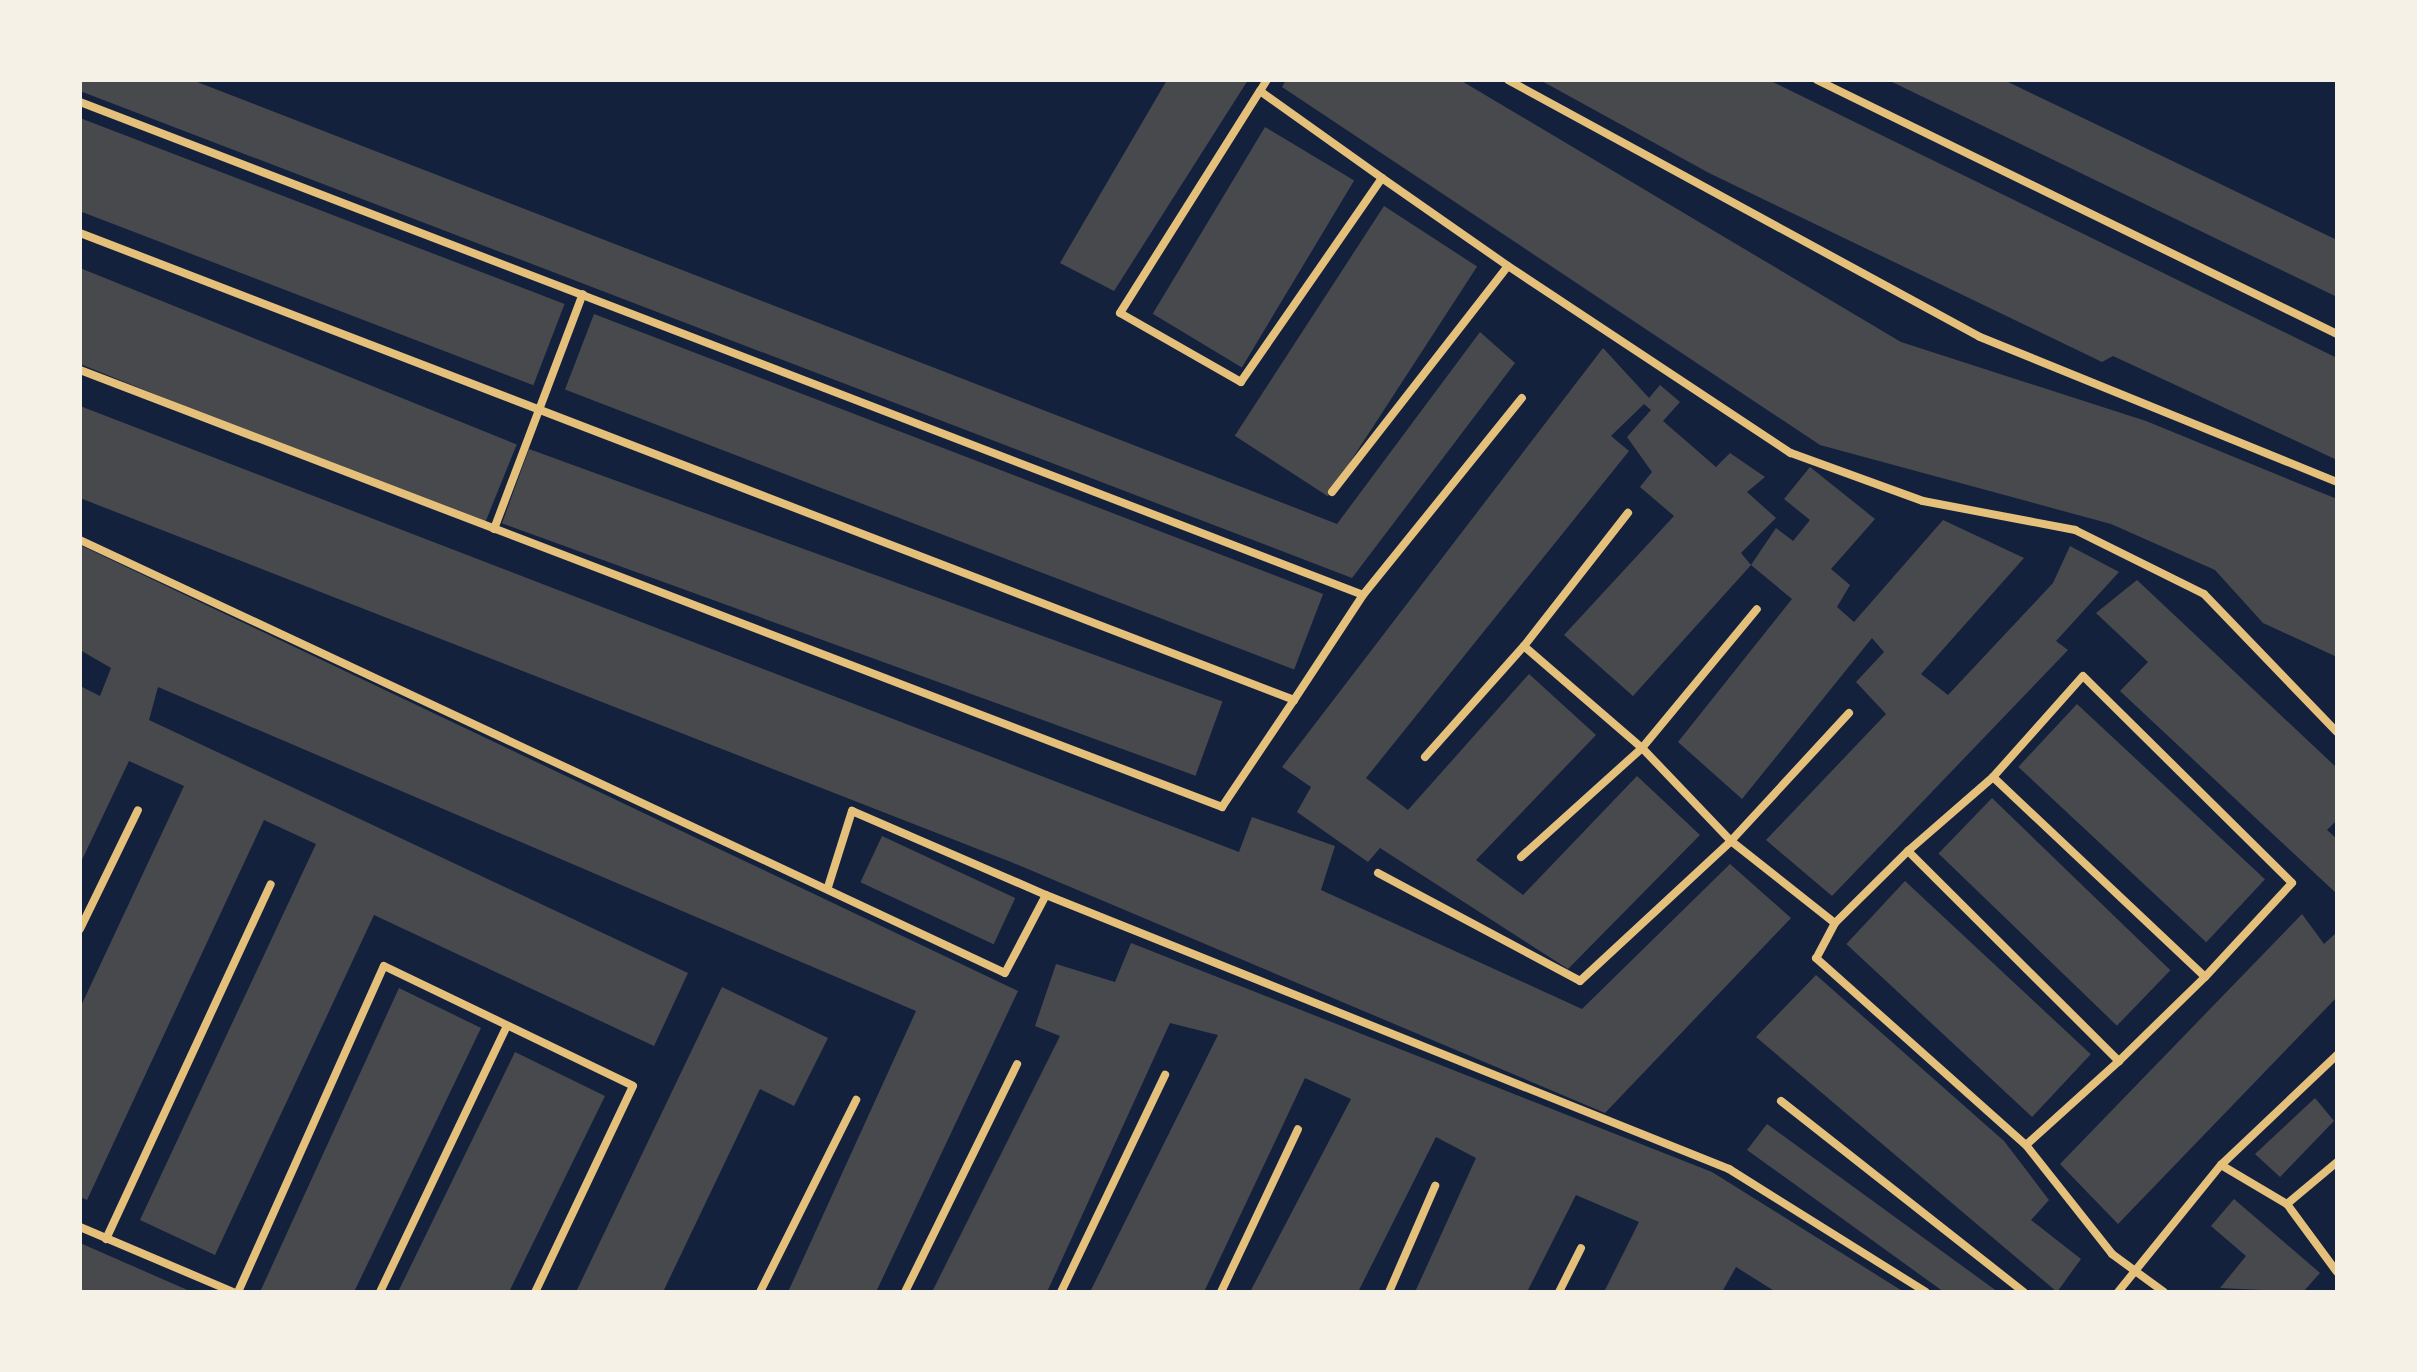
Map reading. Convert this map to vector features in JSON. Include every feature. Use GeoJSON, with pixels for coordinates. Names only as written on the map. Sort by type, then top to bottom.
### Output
{"type":"FeatureCollection","features":[{"type":"Feature","properties":{"kind":"lane"},"geometry":{"type":"LineString","coordinates":[[1267,80],[1120,313],[1241,382],[1382,178]]}},
{"type":"Feature","properties":{"kind":"lane"},"geometry":{"type":"LineString","coordinates":[[1508,80],[1980,337],[2337,482]]}},
{"type":"Feature","properties":{"kind":"lane"},"geometry":{"type":"LineString","coordinates":[[1817,80],[2337,334]]}},
{"type":"Feature","properties":{"kind":"lane"},"geometry":{"type":"LineString","coordinates":[[1260,91],[1508,266],[1791,454],[1923,501],[2075,530],[2204,594],[2337,732]]}},
{"type":"Feature","properties":{"kind":"lane"},"geometry":{"type":"LineString","coordinates":[[80,102],[1363,594]]}},
{"type":"Feature","properties":{"kind":"lane"},"geometry":{"type":"LineString","coordinates":[[80,233],[1294,700]]}},
{"type":"Feature","properties":{"kind":"lane"},"geometry":{"type":"LineString","coordinates":[[1332,492],[1508,266]]}},
{"type":"Feature","properties":{"kind":"lane"},"geometry":{"type":"LineString","coordinates":[[494,528],[583,294]]}},
{"type":"Feature","properties":{"kind":"lane"},"geometry":{"type":"LineString","coordinates":[[80,370],[1222,807],[1363,594],[1522,398]]}},
{"type":"Feature","properties":{"kind":"lane"},"geometry":{"type":"LineString","coordinates":[[1425,757],[1524,646],[1628,513]]}},
{"type":"Feature","properties":{"kind":"lane"},"geometry":{"type":"LineString","coordinates":[[80,540],[1005,973],[1046,895]]}},
{"type":"Feature","properties":{"kind":"lane"},"geometry":{"type":"LineString","coordinates":[[1520,857],[1642,748],[1757,608]]}},
{"type":"Feature","properties":{"kind":"lane"},"geometry":{"type":"LineString","coordinates":[[1524,646],[1642,748],[1731,841],[1835,923]]}},
{"type":"Feature","properties":{"kind":"lane"},"geometry":{"type":"LineString","coordinates":[[2026,1145],[2119,1061],[2292,883],[2083,676],[1992,777],[1908,851],[1835,923],[1816,958],[2026,1145],[2132,1269],[2164,1292]]}},
{"type":"Feature","properties":{"kind":"lane"},"geometry":{"type":"LineString","coordinates":[[1378,873],[1580,981],[1731,841],[1849,714]]}},
{"type":"Feature","properties":{"kind":"lane"},"geometry":{"type":"LineString","coordinates":[[1992,777],[2205,976]]}},
{"type":"Feature","properties":{"kind":"lane"},"geometry":{"type":"LineString","coordinates":[[80,929],[138,810]]}},
{"type":"Feature","properties":{"kind":"lane"},"geometry":{"type":"LineString","coordinates":[[828,888],[852,811],[1046,895],[1729,1169],[1926,1292]]}},
{"type":"Feature","properties":{"kind":"lane"},"geometry":{"type":"LineString","coordinates":[[1908,851],[2119,1061]]}},
{"type":"Feature","properties":{"kind":"lane"},"geometry":{"type":"LineString","coordinates":[[106,1239],[271,884]]}},
{"type":"Feature","properties":{"kind":"lane"},"geometry":{"type":"LineString","coordinates":[[80,1228],[235,1292],[384,966],[633,1086],[535,1292]]}},
{"type":"Feature","properties":{"kind":"lane"},"geometry":{"type":"LineString","coordinates":[[380,1292],[508,1026]]}},
{"type":"Feature","properties":{"kind":"lane"},"geometry":{"type":"LineString","coordinates":[[2118,1292],[2132,1269],[2221,1165],[2337,1055]]}},
{"type":"Feature","properties":{"kind":"lane"},"geometry":{"type":"LineString","coordinates":[[905,1292],[1017,1064]]}},
{"type":"Feature","properties":{"kind":"lane"},"geometry":{"type":"LineString","coordinates":[[1061,1292],[1166,1075]]}},
{"type":"Feature","properties":{"kind":"lane"},"geometry":{"type":"LineString","coordinates":[[760,1292],[856,1100]]}},
{"type":"Feature","properties":{"kind":"lane"},"geometry":{"type":"LineString","coordinates":[[1781,1101],[2024,1292]]}},
{"type":"Feature","properties":{"kind":"lane"},"geometry":{"type":"LineString","coordinates":[[1221,1292],[1298,1129]]}},
{"type":"Feature","properties":{"kind":"lane"},"geometry":{"type":"LineString","coordinates":[[2287,1204],[2337,1162]]}},
{"type":"Feature","properties":{"kind":"lane"},"geometry":{"type":"LineString","coordinates":[[2221,1165],[2287,1204],[2337,1272]]}},
{"type":"Feature","properties":{"kind":"lane"},"geometry":{"type":"LineString","coordinates":[[1389,1292],[1436,1186]]}},
{"type":"Feature","properties":{"kind":"lane"},"geometry":{"type":"LineString","coordinates":[[1559,1292],[1580,1248]]}},
{"type":"Feature","properties":{"kind":"building"},"geometry":{"type":"Polygon","coordinates":[[[80,80],[192,80],[1337,524],[1480,332],[1515,363],[1352,578],[80,91],[80,80]]]}},
{"type":"Feature","properties":{"kind":"building"},"geometry":{"type":"Polygon","coordinates":[[[1167,80],[1248,80],[1114,291],[1060,263],[1167,80]]]}},
{"type":"Feature","properties":{"kind":"building"},"geometry":{"type":"Polygon","coordinates":[[[1286,80],[1460,80],[1901,342],[2146,421],[2337,499],[2337,657],[2263,623],[2215,570],[2111,524],[1820,445],[1282,87],[1286,80]]]}},
{"type":"Feature","properties":{"kind":"building"},"geometry":{"type":"Polygon","coordinates":[[[1540,80],[1769,80],[2337,358],[2337,460],[2113,356],[2102,362],[1709,173],[1540,80]]]}},
{"type":"Feature","properties":{"kind":"building"},"geometry":{"type":"Polygon","coordinates":[[[1888,80],[2004,80],[2337,240],[2337,297],[1888,80]]]}},
{"type":"Feature","properties":{"kind":"building"},"geometry":{"type":"Polygon","coordinates":[[[80,118],[565,304],[533,385],[80,211],[80,118]]]}},
{"type":"Feature","properties":{"kind":"building"},"geometry":{"type":"Polygon","coordinates":[[[1265,127],[1354,181],[1242,367],[1153,314],[1265,127]]]}},
{"type":"Feature","properties":{"kind":"building"},"geometry":{"type":"Polygon","coordinates":[[[1384,206],[1477,266],[1328,496],[1235,436],[1384,206]]]}},
{"type":"Feature","properties":{"kind":"building"},"geometry":{"type":"Polygon","coordinates":[[[80,268],[517,444],[483,527],[80,364],[80,268]]]}},
{"type":"Feature","properties":{"kind":"building"},"geometry":{"type":"Polygon","coordinates":[[[594,314],[1323,594],[1294,670],[565,390],[594,314]]]}},
{"type":"Feature","properties":{"kind":"building"},"geometry":{"type":"Polygon","coordinates":[[[1603,348],[1649,398],[1660,385],[1680,402],[1663,421],[1716,467],[1730,453],[1765,477],[1747,492],[1776,518],[1741,553],[1751,565],[1633,696],[1564,635],[1674,516],[1640,487],[1652,472],[1627,437],[1651,410],[1644,404],[1611,436],[1629,451],[1366,778],[1408,810],[1529,674],[1596,735],[1476,860],[1523,895],[1637,776],[1700,835],[1568,969],[1380,848],[1368,862],[1297,812],[1311,787],[1282,767],[1603,348]]]}},
{"type":"Feature","properties":{"kind":"building"},"geometry":{"type":"Polygon","coordinates":[[[80,406],[1239,852],[1252,817],[1335,846],[1321,890],[1582,1009],[1730,864],[1791,918],[1605,1113],[1011,862],[80,498],[80,406]]]}},
{"type":"Feature","properties":{"kind":"building"},"geometry":{"type":"Polygon","coordinates":[[[529,449],[1222,701],[1195,776],[502,523],[529,449]]]}},
{"type":"Feature","properties":{"kind":"building"},"geometry":{"type":"Polygon","coordinates":[[[1810,467],[1875,519],[1831,569],[1850,585],[1837,607],[1854,622],[1943,520],[2024,558],[1921,674],[1948,695],[2053,583],[2070,546],[2119,572],[2056,641],[2068,650],[1832,896],[1766,840],[1886,714],[1856,682],[1884,652],[1872,638],[1742,799],[1678,742],[1792,599],[1751,565],[1776,528],[1793,541],[1810,520],[1784,499],[1810,467]]]}},
{"type":"Feature","properties":{"kind":"building"},"geometry":{"type":"Polygon","coordinates":[[[80,545],[1018,991],[876,1292],[788,1292],[916,1011],[158,687],[149,720],[688,973],[654,1046],[374,915],[215,1255],[140,1220],[316,844],[264,820],[87,1200],[80,1197],[80,1008],[184,786],[129,761],[80,864],[80,686],[100,696],[111,668],[80,650],[80,545]]]}},
{"type":"Feature","properties":{"kind":"building"},"geometry":{"type":"Polygon","coordinates":[[[2137,580],[2337,768],[2337,820],[2327,830],[2337,839],[2337,894],[2120,691],[2148,662],[2096,613],[2137,580]]]}},
{"type":"Feature","properties":{"kind":"building"},"geometry":{"type":"Polygon","coordinates":[[[2077,704],[2265,879],[2206,942],[2018,767],[2077,704]]]}},
{"type":"Feature","properties":{"kind":"building"},"geometry":{"type":"Polygon","coordinates":[[[1992,798],[2170,970],[2117,1026],[1939,853],[1992,798]]]}},
{"type":"Feature","properties":{"kind":"building"},"geometry":{"type":"Polygon","coordinates":[[[882,836],[1015,898],[994,944],[860,882],[882,836]]]}},
{"type":"Feature","properties":{"kind":"building"},"geometry":{"type":"Polygon","coordinates":[[[1905,881],[2091,1054],[2032,1117],[1846,944],[1905,881]]]}},
{"type":"Feature","properties":{"kind":"building"},"geometry":{"type":"Polygon","coordinates":[[[2302,914],[2324,944],[2337,932],[2337,997],[2118,1224],[2060,1164],[2302,914]]]}},
{"type":"Feature","properties":{"kind":"building"},"geometry":{"type":"Polygon","coordinates":[[[1131,943],[1712,1172],[1904,1292],[1776,1292],[1736,1267],[1722,1292],[1604,1292],[1639,1222],[1576,1195],[1527,1292],[1415,1292],[1476,1158],[1436,1137],[1358,1292],[1250,1292],[1351,1099],[1305,1078],[1204,1292],[1090,1292],[1218,1035],[1170,1023],[1047,1292],[932,1292],[1060,1036],[1035,1026],[1056,964],[1115,982],[1131,943]]]}},
{"type":"Feature","properties":{"kind":"building"},"geometry":{"type":"Polygon","coordinates":[[[1816,975],[2004,1141],[2049,1200],[2031,1220],[2081,1259],[2057,1292],[1756,1037],[1816,975]]]}},
{"type":"Feature","properties":{"kind":"building"},"geometry":{"type":"Polygon","coordinates":[[[722,987],[828,1038],[794,1106],[760,1089],[663,1292],[576,1292],[722,987]]]}},
{"type":"Feature","properties":{"kind":"building"},"geometry":{"type":"Polygon","coordinates":[[[399,988],[481,1028],[354,1292],[260,1292],[399,988]]]}},
{"type":"Feature","properties":{"kind":"building"},"geometry":{"type":"Polygon","coordinates":[[[515,1052],[605,1096],[509,1292],[398,1292],[515,1052]]]}},
{"type":"Feature","properties":{"kind":"building"},"geometry":{"type":"Polygon","coordinates":[[[2315,1098],[2334,1121],[2280,1177],[2255,1154],[2315,1098]]]}},
{"type":"Feature","properties":{"kind":"building"},"geometry":{"type":"Polygon","coordinates":[[[1767,1124],[1998,1292],[1944,1292],[1747,1150],[1767,1124]]]}},
{"type":"Feature","properties":{"kind":"building"},"geometry":{"type":"Polygon","coordinates":[[[2234,1199],[2320,1273],[2303,1292],[2220,1288],[2246,1256],[2211,1226],[2234,1199]]]}},
{"type":"Feature","properties":{"kind":"building"},"geometry":{"type":"Polygon","coordinates":[[[80,1243],[192,1292],[80,1292],[80,1243]]]}}]}
